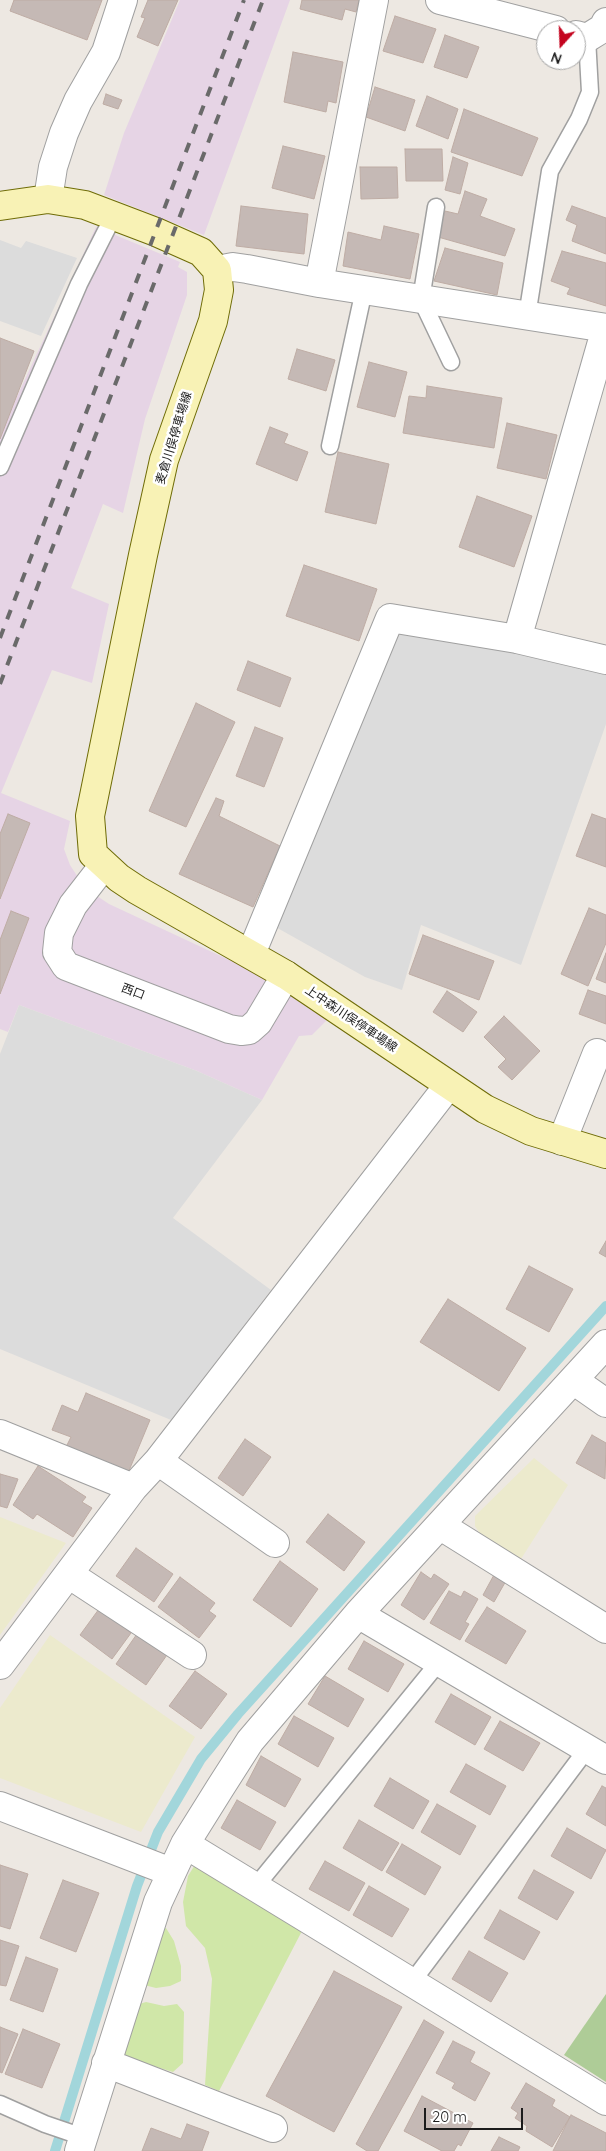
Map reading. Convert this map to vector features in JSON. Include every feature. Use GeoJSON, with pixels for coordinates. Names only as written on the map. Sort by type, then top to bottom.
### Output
{"type":"FeatureCollection","features":[{"type":"Feature","properties":{"kind":"main road"},"geometry":{"type":"LineString","coordinates":[[1,201],[48,199],[85,205],[114,215],[201,252],[217,270]]}},
{"type":"Feature","properties":{"kind":"main road","name":"麦倉川俣停車場線"},"geometry":{"type":"LineString","coordinates":[[104,865],[93,854],[90,816],[164,460],[213,321],[219,290],[217,270]]}},
{"type":"Feature","properties":{"kind":"main road","name":"上中森川俣停車場線"},"geometry":{"type":"LineString","coordinates":[[104,865],[137,890],[286,975],[448,1086],[492,1113],[530,1131],[606,1154]]}},
{"type":"Feature","properties":{"kind":"street"},"geometry":{"type":"LineString","coordinates":[[48,199],[53,167],[64,133],[78,101],[106,52],[123,0]]}},
{"type":"Feature","properties":{"kind":"street"},"geometry":{"type":"LineString","coordinates":[[319,283],[374,0]]}},
{"type":"Feature","properties":{"kind":"street"},"geometry":{"type":"LineString","coordinates":[[440,0],[536,25]]}},
{"type":"Feature","properties":{"kind":"street"},"geometry":{"type":"LineString","coordinates":[[217,270],[233,267],[247,269],[421,300],[606,328],[517,639]]}},
{"type":"Feature","properties":{"kind":"street"},"geometry":{"type":"LineString","coordinates":[[252,954],[390,618],[517,639],[606,660]]}},
{"type":"Feature","properties":{"kind":"street","name":"西口"},"geometry":{"type":"LineString","coordinates":[[104,865],[77,900],[59,933],[57,952],[66,966],[229,1029],[241,1031],[250,1030],[258,1022],[286,975]]}},
{"type":"Feature","properties":{"kind":"street"},"geometry":{"type":"LineString","coordinates":[[562,1141],[597,1054]]}},
{"type":"Feature","properties":{"kind":"street"},"geometry":{"type":"LineString","coordinates":[[0,1665],[70,1575],[133,1488],[158,1461],[448,1086]]}},
{"type":"Feature","properties":{"kind":"street"},"geometry":{"type":"LineString","coordinates":[[81,2144],[158,1902],[185,1844],[250,1741],[358,1614],[441,1526],[606,1344]]}},
{"type":"Feature","properties":{"kind":"street"},"geometry":{"type":"LineString","coordinates":[[574,1380],[606,1403]]}},
{"type":"Feature","properties":{"kind":"street"},"geometry":{"type":"LineString","coordinates":[[0,1434],[133,1488]]}},
{"type":"Feature","properties":{"kind":"street"},"geometry":{"type":"LineString","coordinates":[[158,1461],[275,1543]]}},
{"type":"Feature","properties":{"kind":"street"},"geometry":{"type":"LineString","coordinates":[[441,1526],[606,1629]]}},
{"type":"Feature","properties":{"kind":"street"},"geometry":{"type":"LineString","coordinates":[[70,1575],[192,1655]]}},
{"type":"Feature","properties":{"kind":"street"},"geometry":{"type":"LineString","coordinates":[[358,1614],[597,1755]]}},
{"type":"Feature","properties":{"kind":"street"},"geometry":{"type":"LineString","coordinates":[[0,1806],[172,1872]]}},
{"type":"Feature","properties":{"kind":"street"},"geometry":{"type":"LineString","coordinates":[[185,1844],[606,2101]]}},
{"type":"Feature","properties":{"kind":"street"},"geometry":{"type":"LineString","coordinates":[[106,2063],[273,2128]]}},
{"type":"Feature","properties":{"kind":"lane"},"geometry":{"type":"LineString","coordinates":[[526,316],[550,170],[579,119],[590,92],[590,32]]}},
{"type":"Feature","properties":{"kind":"lane"},"geometry":{"type":"LineString","coordinates":[[436,206],[421,300],[451,362]]}},
{"type":"Feature","properties":{"kind":"lane"},"geometry":{"type":"LineString","coordinates":[[0,468],[79,284],[114,215]]}},
{"type":"Feature","properties":{"kind":"lane"},"geometry":{"type":"LineString","coordinates":[[330,446],[364,290]]}},
{"type":"Feature","properties":{"kind":"lane"},"geometry":{"type":"LineString","coordinates":[[256,1886],[439,1662]]}},
{"type":"Feature","properties":{"kind":"lane"},"geometry":{"type":"LineString","coordinates":[[412,1982],[597,1755]]}},
{"type":"Feature","properties":{"kind":"lane"},"geometry":{"type":"LineString","coordinates":[[0,2104],[45,2124],[81,2144]]}},
{"type":"Feature","properties":{"kind":"shaded area"},"geometry":{"type":"Polygon","coordinates":[[[180,0],[290,0],[204,235],[104,195],[124,133],[180,0]]]}},
{"type":"Feature","properties":{"kind":"shaded area"},"geometry":{"type":"Polygon","coordinates":[[[96,227],[180,262],[178,267],[187,272],[187,295],[145,419],[123,513],[103,504],[71,588],[109,604],[92,683],[52,670],[1,793],[70,821],[64,849],[70,865],[85,888],[109,904],[242,966],[329,1018],[312,1035],[299,1036],[262,1100],[197,1071],[19,1005],[8,1032],[0,1029],[0,433],[96,227]]]}},
{"type":"Feature","properties":{"kind":"shaded area"},"geometry":{"type":"Polygon","coordinates":[[[0,240],[21,248],[26,241],[77,258],[41,336],[0,321],[0,240]]]}},
{"type":"Feature","properties":{"kind":"shaded area"},"geometry":{"type":"Polygon","coordinates":[[[396,630],[528,651],[606,675],[606,724],[521,965],[421,925],[402,990],[365,977],[272,925],[396,630]]]}},
{"type":"Feature","properties":{"kind":"shaded area"},"geometry":{"type":"Polygon","coordinates":[[[19,1005],[197,1071],[262,1100],[173,1218],[271,1290],[171,1420],[0,1349],[0,1054],[19,1005]]]}},
{"type":"Feature","properties":{"kind":"shaded area"},"geometry":{"type":"Polygon","coordinates":[[[534,1458],[568,1485],[521,1559],[481,1535],[475,1526],[475,1516],[534,1458]]]}},
{"type":"Feature","properties":{"kind":"shaded area"},"geometry":{"type":"Polygon","coordinates":[[[0,1517],[66,1543],[0,1635],[0,1517]]]}},
{"type":"Feature","properties":{"kind":"shaded area"},"geometry":{"type":"Polygon","coordinates":[[[50,1635],[195,1737],[141,1832],[0,1778],[0,1708],[50,1635]]]}},
{"type":"Feature","properties":{"kind":"green space"},"geometry":{"type":"Polygon","coordinates":[[[198,1860],[303,1929],[219,2091],[205,2085],[212,1979],[205,1948],[186,1926],[183,1902],[188,1876],[198,1860]]]}},
{"type":"Feature","properties":{"kind":"green space"},"geometry":{"type":"Polygon","coordinates":[[[166,1928],[174,1941],[181,1966],[181,1981],[170,1986],[156,1988],[144,1985],[160,1929],[166,1928]]]}},
{"type":"Feature","properties":{"kind":"green space"},"geometry":{"type":"Polygon","coordinates":[[[606,1994],[606,2082],[564,2055],[606,1994]]]}},
{"type":"Feature","properties":{"kind":"green space"},"geometry":{"type":"Polygon","coordinates":[[[146,2002],[164,2006],[177,2004],[184,2012],[183,2063],[173,2072],[127,2058],[122,2052],[136,2005],[146,2002]]]}},
{"type":"Feature","properties":{"kind":"building"},"geometry":{"type":"Polygon","coordinates":[[[14,0],[102,0],[87,40],[10,11],[14,0]]]}},
{"type":"Feature","properties":{"kind":"building"},"geometry":{"type":"Polygon","coordinates":[[[148,0],[178,0],[158,46],[137,37],[145,18],[141,17],[148,0]]]}},
{"type":"Feature","properties":{"kind":"building"},"geometry":{"type":"Polygon","coordinates":[[[302,0],[359,0],[356,12],[345,9],[342,20],[300,9],[302,0]]]}},
{"type":"Feature","properties":{"kind":"building"},"geometry":{"type":"Polygon","coordinates":[[[395,16],[436,29],[423,63],[383,51],[395,16]]]}},
{"type":"Feature","properties":{"kind":"building"},"geometry":{"type":"Polygon","coordinates":[[[445,35],[479,47],[467,78],[434,67],[445,35]]]}},
{"type":"Feature","properties":{"kind":"building"},"geometry":{"type":"Polygon","coordinates":[[[293,52],[343,62],[336,103],[328,101],[326,112],[284,102],[293,52]]]}},
{"type":"Feature","properties":{"kind":"building"},"geometry":{"type":"Polygon","coordinates":[[[375,87],[415,100],[405,131],[366,117],[375,87]]]}},
{"type":"Feature","properties":{"kind":"building"},"geometry":{"type":"Polygon","coordinates":[[[106,94],[122,100],[118,109],[103,104],[106,94]]]}},
{"type":"Feature","properties":{"kind":"building"},"geometry":{"type":"Polygon","coordinates":[[[427,96],[458,109],[448,139],[416,126],[427,96]]]}},
{"type":"Feature","properties":{"kind":"building"},"geometry":{"type":"Polygon","coordinates":[[[464,109],[538,138],[522,176],[451,152],[464,109]]]}},
{"type":"Feature","properties":{"kind":"building"},"geometry":{"type":"Polygon","coordinates":[[[283,146],[325,156],[314,199],[272,188],[283,146]]]}},
{"type":"Feature","properties":{"kind":"building"},"geometry":{"type":"Polygon","coordinates":[[[405,149],[442,149],[443,181],[406,181],[405,149]]]}},
{"type":"Feature","properties":{"kind":"building"},"geometry":{"type":"Polygon","coordinates":[[[453,157],[468,163],[460,194],[445,190],[453,157]]]}},
{"type":"Feature","properties":{"kind":"building"},"geometry":{"type":"Polygon","coordinates":[[[360,167],[397,167],[398,198],[361,199],[360,167]]]}},
{"type":"Feature","properties":{"kind":"building"},"geometry":{"type":"Polygon","coordinates":[[[465,191],[487,199],[480,216],[515,229],[505,256],[438,237],[445,211],[458,214],[465,191]]]}},
{"type":"Feature","properties":{"kind":"building"},"geometry":{"type":"Polygon","coordinates":[[[241,206],[308,214],[304,254],[236,246],[241,206]]]}},
{"type":"Feature","properties":{"kind":"building"},"geometry":{"type":"Polygon","coordinates":[[[572,206],[606,218],[606,254],[572,241],[577,225],[566,220],[572,206]]]}},
{"type":"Feature","properties":{"kind":"building"},"geometry":{"type":"Polygon","coordinates":[[[384,226],[419,234],[410,279],[343,266],[348,232],[381,240],[384,226]]]}},
{"type":"Feature","properties":{"kind":"building"},"geometry":{"type":"Polygon","coordinates":[[[445,248],[503,263],[497,295],[434,281],[445,248]]]}},
{"type":"Feature","properties":{"kind":"building"},"geometry":{"type":"Polygon","coordinates":[[[562,251],[606,263],[606,306],[567,294],[570,288],[551,281],[562,251]]]}},
{"type":"Feature","properties":{"kind":"building"},"geometry":{"type":"Polygon","coordinates":[[[0,338],[34,351],[0,439],[0,338]]]}},
{"type":"Feature","properties":{"kind":"building"},"geometry":{"type":"Polygon","coordinates":[[[297,349],[335,360],[326,391],[288,379],[297,349]]]}},
{"type":"Feature","properties":{"kind":"building"},"geometry":{"type":"Polygon","coordinates":[[[369,362],[407,372],[395,417],[357,407],[369,362]]]}},
{"type":"Feature","properties":{"kind":"building"},"geometry":{"type":"Polygon","coordinates":[[[427,386],[502,398],[494,448],[403,433],[409,396],[426,398],[427,386]]]}},
{"type":"Feature","properties":{"kind":"building"},"geometry":{"type":"Polygon","coordinates":[[[507,423],[557,435],[546,479],[497,468],[507,423]]]}},
{"type":"Feature","properties":{"kind":"building"},"geometry":{"type":"Polygon","coordinates":[[[270,427],[288,434],[284,443],[308,452],[297,481],[256,464],[270,427]]]}},
{"type":"Feature","properties":{"kind":"building"},"geometry":{"type":"Polygon","coordinates":[[[338,452],[389,464],[376,524],[325,512],[338,452]]]}},
{"type":"Feature","properties":{"kind":"building"},"geometry":{"type":"Polygon","coordinates":[[[477,496],[532,516],[514,567],[459,547],[477,496]]]}},
{"type":"Feature","properties":{"kind":"building"},"geometry":{"type":"Polygon","coordinates":[[[304,565],[377,589],[359,641],[286,616],[304,565]]]}},
{"type":"Feature","properties":{"kind":"building"},"geometry":{"type":"Polygon","coordinates":[[[248,661],[291,678],[280,707],[237,690],[248,661]]]}},
{"type":"Feature","properties":{"kind":"building"},"geometry":{"type":"Polygon","coordinates":[[[196,703],[235,722],[186,827],[149,811],[196,703]]]}},
{"type":"Feature","properties":{"kind":"building"},"geometry":{"type":"Polygon","coordinates":[[[255,727],[283,738],[264,787],[236,776],[255,727]]]}},
{"type":"Feature","properties":{"kind":"building"},"geometry":{"type":"Polygon","coordinates":[[[216,798],[224,801],[219,816],[280,846],[253,907],[179,874],[216,798]]]}},
{"type":"Feature","properties":{"kind":"building"},"geometry":{"type":"Polygon","coordinates":[[[8,814],[30,823],[0,899],[0,834],[8,814]]]}},
{"type":"Feature","properties":{"kind":"building"},"geometry":{"type":"Polygon","coordinates":[[[592,814],[606,819],[606,867],[576,856],[592,814]]]}},
{"type":"Feature","properties":{"kind":"building"},"geometry":{"type":"Polygon","coordinates":[[[589,908],[606,915],[606,943],[588,986],[561,974],[589,908]]]}},
{"type":"Feature","properties":{"kind":"building"},"geometry":{"type":"Polygon","coordinates":[[[11,911],[29,918],[0,994],[0,940],[11,911]]]}},
{"type":"Feature","properties":{"kind":"building"},"geometry":{"type":"Polygon","coordinates":[[[423,935],[494,961],[479,1000],[409,974],[423,935]]]}},
{"type":"Feature","properties":{"kind":"building"},"geometry":{"type":"Polygon","coordinates":[[[606,953],[606,983],[596,979],[606,953]]]}},
{"type":"Feature","properties":{"kind":"building"},"geometry":{"type":"Polygon","coordinates":[[[588,990],[606,996],[606,1024],[579,1014],[588,990]]]}},
{"type":"Feature","properties":{"kind":"building"},"geometry":{"type":"Polygon","coordinates":[[[447,991],[477,1012],[463,1032],[433,1012],[447,991]]]}},
{"type":"Feature","properties":{"kind":"building"},"geometry":{"type":"Polygon","coordinates":[[[504,1016],[540,1051],[512,1080],[498,1067],[506,1059],[484,1037],[504,1016]]]}},
{"type":"Feature","properties":{"kind":"building"},"geometry":{"type":"Polygon","coordinates":[[[606,1241],[606,1257],[599,1253],[606,1241]]]}},
{"type":"Feature","properties":{"kind":"building"},"geometry":{"type":"Polygon","coordinates":[[[529,1266],[573,1289],[549,1332],[506,1309],[529,1266]]]}},
{"type":"Feature","properties":{"kind":"building"},"geometry":{"type":"Polygon","coordinates":[[[448,1299],[526,1348],[499,1391],[420,1342],[448,1299]]]}},
{"type":"Feature","properties":{"kind":"building"},"geometry":{"type":"Polygon","coordinates":[[[86,1393],[150,1420],[128,1473],[66,1447],[71,1437],[52,1430],[62,1405],[78,1412],[86,1393]]]}},
{"type":"Feature","properties":{"kind":"building"},"geometry":{"type":"Polygon","coordinates":[[[592,1435],[606,1443],[605,1479],[576,1463],[592,1435]]]}},
{"type":"Feature","properties":{"kind":"building"},"geometry":{"type":"Polygon","coordinates":[[[245,1439],[271,1457],[243,1496],[218,1478],[245,1439]]]}},
{"type":"Feature","properties":{"kind":"building"},"geometry":{"type":"Polygon","coordinates":[[[38,1466],[86,1497],[82,1502],[92,1508],[73,1537],[37,1514],[33,1519],[13,1505],[38,1466]]]}},
{"type":"Feature","properties":{"kind":"building"},"geometry":{"type":"Polygon","coordinates":[[[0,1474],[18,1479],[7,1508],[0,1506],[0,1474]]]}},
{"type":"Feature","properties":{"kind":"building"},"geometry":{"type":"Polygon","coordinates":[[[328,1514],[365,1542],[344,1571],[306,1542],[328,1514]]]}},
{"type":"Feature","properties":{"kind":"building"},"geometry":{"type":"Polygon","coordinates":[[[136,1548],[173,1574],[154,1602],[116,1576],[136,1548]]]}},
{"type":"Feature","properties":{"kind":"building"},"geometry":{"type":"Polygon","coordinates":[[[280,1561],[318,1589],[291,1627],[253,1600],[280,1561]]]}},
{"type":"Feature","properties":{"kind":"building"},"geometry":{"type":"Polygon","coordinates":[[[421,1572],[431,1579],[434,1574],[449,1584],[424,1620],[401,1605],[421,1572]]]}},
{"type":"Feature","properties":{"kind":"building"},"geometry":{"type":"Polygon","coordinates":[[[495,1573],[507,1579],[494,1602],[483,1595],[495,1573]]]}},
{"type":"Feature","properties":{"kind":"building"},"geometry":{"type":"Polygon","coordinates":[[[180,1577],[215,1603],[209,1611],[216,1616],[199,1638],[158,1607],[180,1577]]]}},
{"type":"Feature","properties":{"kind":"building"},"geometry":{"type":"Polygon","coordinates":[[[449,1591],[461,1597],[464,1591],[478,1599],[465,1622],[469,1624],[460,1640],[430,1623],[449,1591]]]}},
{"type":"Feature","properties":{"kind":"building"},"geometry":{"type":"Polygon","coordinates":[[[487,1607],[526,1631],[506,1664],[465,1641],[487,1607]]]}},
{"type":"Feature","properties":{"kind":"building"},"geometry":{"type":"Polygon","coordinates":[[[99,1609],[131,1633],[112,1659],[80,1635],[99,1609]]]}},
{"type":"Feature","properties":{"kind":"building"},"geometry":{"type":"Polygon","coordinates":[[[139,1631],[169,1652],[146,1685],[116,1664],[139,1631]]]}},
{"type":"Feature","properties":{"kind":"building"},"geometry":{"type":"Polygon","coordinates":[[[364,1641],[404,1664],[388,1692],[348,1669],[364,1641]]]}},
{"type":"Feature","properties":{"kind":"building"},"geometry":{"type":"Polygon","coordinates":[[[195,1671],[227,1694],[201,1729],[169,1706],[195,1671]]]}},
{"type":"Feature","properties":{"kind":"building"},"geometry":{"type":"Polygon","coordinates":[[[325,1676],[364,1699],[348,1727],[308,1704],[325,1676]]]}},
{"type":"Feature","properties":{"kind":"building"},"geometry":{"type":"Polygon","coordinates":[[[451,1694],[491,1717],[475,1745],[435,1722],[451,1694]]]}},
{"type":"Feature","properties":{"kind":"building"},"geometry":{"type":"Polygon","coordinates":[[[294,1716],[334,1738],[318,1767],[278,1744],[294,1716]]]}},
{"type":"Feature","properties":{"kind":"building"},"geometry":{"type":"Polygon","coordinates":[[[500,1721],[540,1743],[523,1771],[484,1749],[500,1721]]]}},
{"type":"Feature","properties":{"kind":"building"},"geometry":{"type":"Polygon","coordinates":[[[261,1756],[301,1779],[285,1807],[246,1785],[261,1756]]]}},
{"type":"Feature","properties":{"kind":"building"},"geometry":{"type":"Polygon","coordinates":[[[466,1764],[506,1786],[490,1815],[450,1792],[466,1764]]]}},
{"type":"Feature","properties":{"kind":"building"},"geometry":{"type":"Polygon","coordinates":[[[390,1778],[429,1801],[413,1829],[374,1806],[390,1778]]]}},
{"type":"Feature","properties":{"kind":"building"},"geometry":{"type":"Polygon","coordinates":[[[602,1786],[606,1788],[606,1826],[586,1814],[602,1786]]]}},
{"type":"Feature","properties":{"kind":"building"},"geometry":{"type":"Polygon","coordinates":[[[237,1800],[276,1822],[260,1850],[221,1828],[237,1800]]]}},
{"type":"Feature","properties":{"kind":"building"},"geometry":{"type":"Polygon","coordinates":[[[437,1804],[476,1826],[460,1855],[421,1832],[437,1804]]]}},
{"type":"Feature","properties":{"kind":"building"},"geometry":{"type":"Polygon","coordinates":[[[359,1820],[399,1843],[382,1871],[343,1848],[359,1820]]]}},
{"type":"Feature","properties":{"kind":"building"},"geometry":{"type":"Polygon","coordinates":[[[567,1828],[606,1850],[591,1879],[551,1856],[567,1828]]]}},
{"type":"Feature","properties":{"kind":"building"},"geometry":{"type":"Polygon","coordinates":[[[402,1844],[441,1867],[425,1895],[386,1872],[402,1844]]]}},
{"type":"Feature","properties":{"kind":"building"},"geometry":{"type":"Polygon","coordinates":[[[325,1861],[365,1883],[349,1911],[309,1889],[325,1861]]]}},
{"type":"Feature","properties":{"kind":"building"},"geometry":{"type":"Polygon","coordinates":[[[0,1865],[28,1874],[10,1929],[0,1926],[0,1865]]]}},
{"type":"Feature","properties":{"kind":"building"},"geometry":{"type":"Polygon","coordinates":[[[534,1870],[574,1892],[557,1920],[518,1898],[534,1870]]]}},
{"type":"Feature","properties":{"kind":"building"},"geometry":{"type":"Polygon","coordinates":[[[63,1880],[99,1893],[76,1952],[40,1938],[63,1880]]]}},
{"type":"Feature","properties":{"kind":"building"},"geometry":{"type":"Polygon","coordinates":[[[369,1886],[409,1909],[392,1937],[353,1915],[369,1886]]]}},
{"type":"Feature","properties":{"kind":"building"},"geometry":{"type":"Polygon","coordinates":[[[500,1910],[540,1932],[524,1960],[484,1938],[500,1910]]]}},
{"type":"Feature","properties":{"kind":"building"},"geometry":{"type":"Polygon","coordinates":[[[0,1940],[19,1946],[6,1986],[0,1985],[0,1940]]]}},
{"type":"Feature","properties":{"kind":"building"},"geometry":{"type":"Polygon","coordinates":[[[469,1951],[508,1973],[491,2002],[452,1979],[469,1951]]]}},
{"type":"Feature","properties":{"kind":"building"},"geometry":{"type":"Polygon","coordinates":[[[26,1957],[58,1969],[43,2012],[10,2000],[26,1957]]]}},
{"type":"Feature","properties":{"kind":"building"},"geometry":{"type":"Polygon","coordinates":[[[334,1971],[402,2007],[334,2132],[266,2096],[334,1971]]]}},
{"type":"Feature","properties":{"kind":"building"},"geometry":{"type":"Polygon","coordinates":[[[424,2020],[444,2032],[378,2151],[367,2151],[356,2144],[424,2020]]]}},
{"type":"Feature","properties":{"kind":"building"},"geometry":{"type":"Polygon","coordinates":[[[0,2027],[18,2034],[2,2073],[0,2072],[0,2027]]]}},
{"type":"Feature","properties":{"kind":"building"},"geometry":{"type":"Polygon","coordinates":[[[23,2029],[60,2044],[42,2088],[5,2074],[23,2029]]]}},
{"type":"Feature","properties":{"kind":"building"},"geometry":{"type":"Polygon","coordinates":[[[453,2041],[475,2052],[470,2062],[490,2073],[475,2101],[452,2088],[455,2083],[436,2073],[453,2041]]]}},
{"type":"Feature","properties":{"kind":"building"},"geometry":{"type":"Polygon","coordinates":[[[526,2083],[555,2100],[552,2106],[570,2117],[552,2147],[526,2131],[527,2126],[515,2118],[518,2113],[511,2108],[526,2083]]]}},
{"type":"Feature","properties":{"kind":"building"},"geometry":{"type":"Polygon","coordinates":[[[422,2096],[473,2123],[461,2146],[458,2144],[454,2151],[442,2151],[404,2131],[422,2096]]]}},
{"type":"Feature","properties":{"kind":"building"},"geometry":{"type":"Polygon","coordinates":[[[571,2115],[606,2133],[606,2151],[553,2151],[571,2115]]]}},
{"type":"Feature","properties":{"kind":"building"},"geometry":{"type":"Polygon","coordinates":[[[187,2124],[209,2132],[202,2151],[142,2151],[151,2128],[181,2139],[187,2124]]]}},
{"type":"Feature","properties":{"kind":"building"},"geometry":{"type":"Polygon","coordinates":[[[499,2137],[520,2147],[518,2151],[491,2151],[499,2137]]]}},
{"type":"Feature","properties":{"kind":"waterway"},"geometry":{"type":"LineString","coordinates":[[55,2151],[137,1886],[158,1832],[201,1759],[238,1714],[606,1306]]}},
{"type":"Feature","properties":{"kind":"railway"},"geometry":{"type":"LineString","coordinates":[[0,638],[244,0]]}},
{"type":"Feature","properties":{"kind":"railway"},"geometry":{"type":"LineString","coordinates":[[0,684],[263,0]]}}]}
